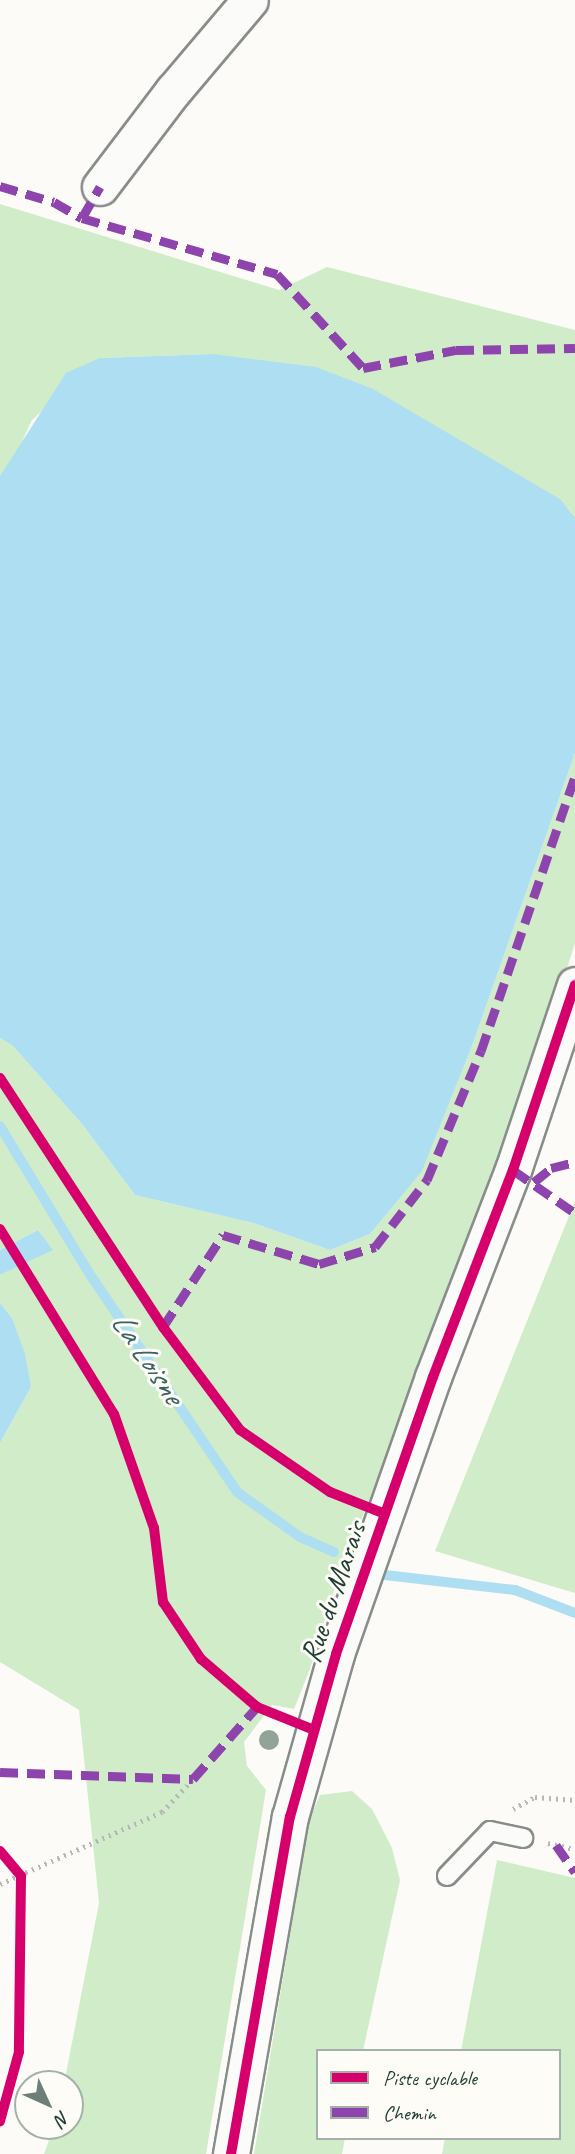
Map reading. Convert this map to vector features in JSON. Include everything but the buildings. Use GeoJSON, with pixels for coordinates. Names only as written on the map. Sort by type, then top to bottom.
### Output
{"type":"FeatureCollection","features":[{"type":"Feature","properties":{"kind":"street"},"geometry":{"type":"LineString","coordinates":[[100,187],[173,91],[250,0]]}},
{"type":"Feature","properties":{"kind":"street","name":"Rue du Marais"},"geometry":{"type":"LineString","coordinates":[[231,2154],[290,1817],[336,1654],[433,1377],[513,1170],[575,985]]}},
{"type":"Feature","properties":{"kind":"lane"},"geometry":{"type":"LineString","coordinates":[[447,1876],[491,1831],[523,1838]]}},
{"type":"Feature","properties":{"kind":"path"},"geometry":{"type":"LineString","coordinates":[[0,1884],[162,1812],[193,1779]]}},
{"type":"Feature","properties":{"kind":"path"},"geometry":{"type":"LineString","coordinates":[[491,1831],[496,1818],[535,1797],[575,1800]]}},
{"type":"Feature","properties":{"kind":"green space"},"geometry":{"type":"Polygon","coordinates":[[[0,204],[279,290],[327,267],[575,330],[575,518],[559,499],[213,354],[100,358],[32,420],[12,463],[0,476],[0,204]]]}},
{"type":"Feature","properties":{"kind":"green space"},"geometry":{"type":"Polygon","coordinates":[[[575,753],[575,943],[561,987],[479,1232],[339,1574],[310,1669],[294,1709],[272,1705],[244,1742],[247,1766],[266,1790],[206,2154],[44,2154],[49,2140],[84,2140],[84,2070],[67,2070],[99,1903],[79,1710],[0,1662],[0,1443],[31,1387],[12,1318],[0,1303],[0,1275],[52,1250],[38,1230],[0,1250],[0,1038],[13,1046],[82,1124],[135,1195],[253,1223],[330,1250],[370,1234],[422,1170],[472,1046],[575,753]]]}},
{"type":"Feature","properties":{"kind":"green space"},"geometry":{"type":"Polygon","coordinates":[[[575,1201],[575,1593],[435,1551],[575,1201]]]}},
{"type":"Feature","properties":{"kind":"green space"},"geometry":{"type":"Polygon","coordinates":[[[352,1791],[372,1809],[392,1848],[400,1880],[363,2049],[316,2049],[316,2140],[345,2140],[342,2154],[254,2154],[309,1820],[320,1795],[352,1791]]]}},
{"type":"Feature","properties":{"kind":"green space"},"geometry":{"type":"Polygon","coordinates":[[[497,1860],[575,1878],[575,2154],[442,2154],[445,2140],[561,2140],[561,2049],[461,2049],[497,1860]]]}},
{"type":"Feature","properties":{"kind":"water"},"geometry":{"type":"Polygon","coordinates":[[[213,354],[316,367],[373,389],[560,499],[575,518],[575,753],[472,1046],[422,1171],[370,1234],[330,1250],[253,1223],[135,1195],[82,1124],[13,1046],[0,1038],[0,476],[66,373],[100,358],[213,354]]]}},
{"type":"Feature","properties":{"kind":"water"},"geometry":{"type":"Polygon","coordinates":[[[38,1230],[53,1250],[0,1275],[0,1250],[38,1230]]]}},
{"type":"Feature","properties":{"kind":"water"},"geometry":{"type":"Polygon","coordinates":[[[0,1303],[12,1318],[25,1354],[31,1387],[0,1443],[0,1303]]]}},
{"type":"Feature","properties":{"kind":"waterway","name":"La Loisne"},"geometry":{"type":"LineString","coordinates":[[0,1126],[91,1276],[237,1492],[300,1537],[334,1552]]}},
{"type":"Feature","properties":{"kind":"waterway","name":"La Loisne"},"geometry":{"type":"LineString","coordinates":[[385,1575],[515,1590],[575,1613]]}},
{"type":"Feature","properties":{"kind":"marked path"},"geometry":{"type":"LineString","coordinates":[[0,186],[54,202],[82,218],[100,187]]}},
{"type":"Feature","properties":{"kind":"marked path"},"geometry":{"type":"LineString","coordinates":[[82,218],[277,274],[363,368],[456,350],[575,348]]}},
{"type":"Feature","properties":{"kind":"marked path"},"geometry":{"type":"LineString","coordinates":[[163,1327],[223,1235],[319,1264],[375,1247],[427,1180],[481,1051],[575,777]]}},
{"type":"Feature","properties":{"kind":"marked path"},"geometry":{"type":"LineString","coordinates":[[534,1182],[551,1168],[575,1162]]}},
{"type":"Feature","properties":{"kind":"marked path"},"geometry":{"type":"LineString","coordinates":[[513,1170],[575,1213]]}},
{"type":"Feature","properties":{"kind":"marked path"},"geometry":{"type":"LineString","coordinates":[[0,1772],[193,1779],[257,1707]]}},
{"type":"Feature","properties":{"kind":"marked path"},"geometry":{"type":"LineString","coordinates":[[556,1845],[575,1872]]}},
{"type":"Feature","properties":{"kind":"cycle path"},"geometry":{"type":"LineString","coordinates":[[231,2154],[290,1817],[336,1654],[433,1377],[513,1170],[575,985]]}},
{"type":"Feature","properties":{"kind":"cycle path"},"geometry":{"type":"LineString","coordinates":[[0,1078],[163,1327],[240,1430],[330,1492],[385,1514]]}},
{"type":"Feature","properties":{"kind":"cycle path"},"geometry":{"type":"LineString","coordinates":[[0,1229],[114,1414],[154,1528],[163,1602],[201,1659],[257,1707],[314,1730]]}},
{"type":"Feature","properties":{"kind":"cycle path"},"geometry":{"type":"LineString","coordinates":[[0,1851],[21,1876],[19,2052],[0,2121]]}}]}
